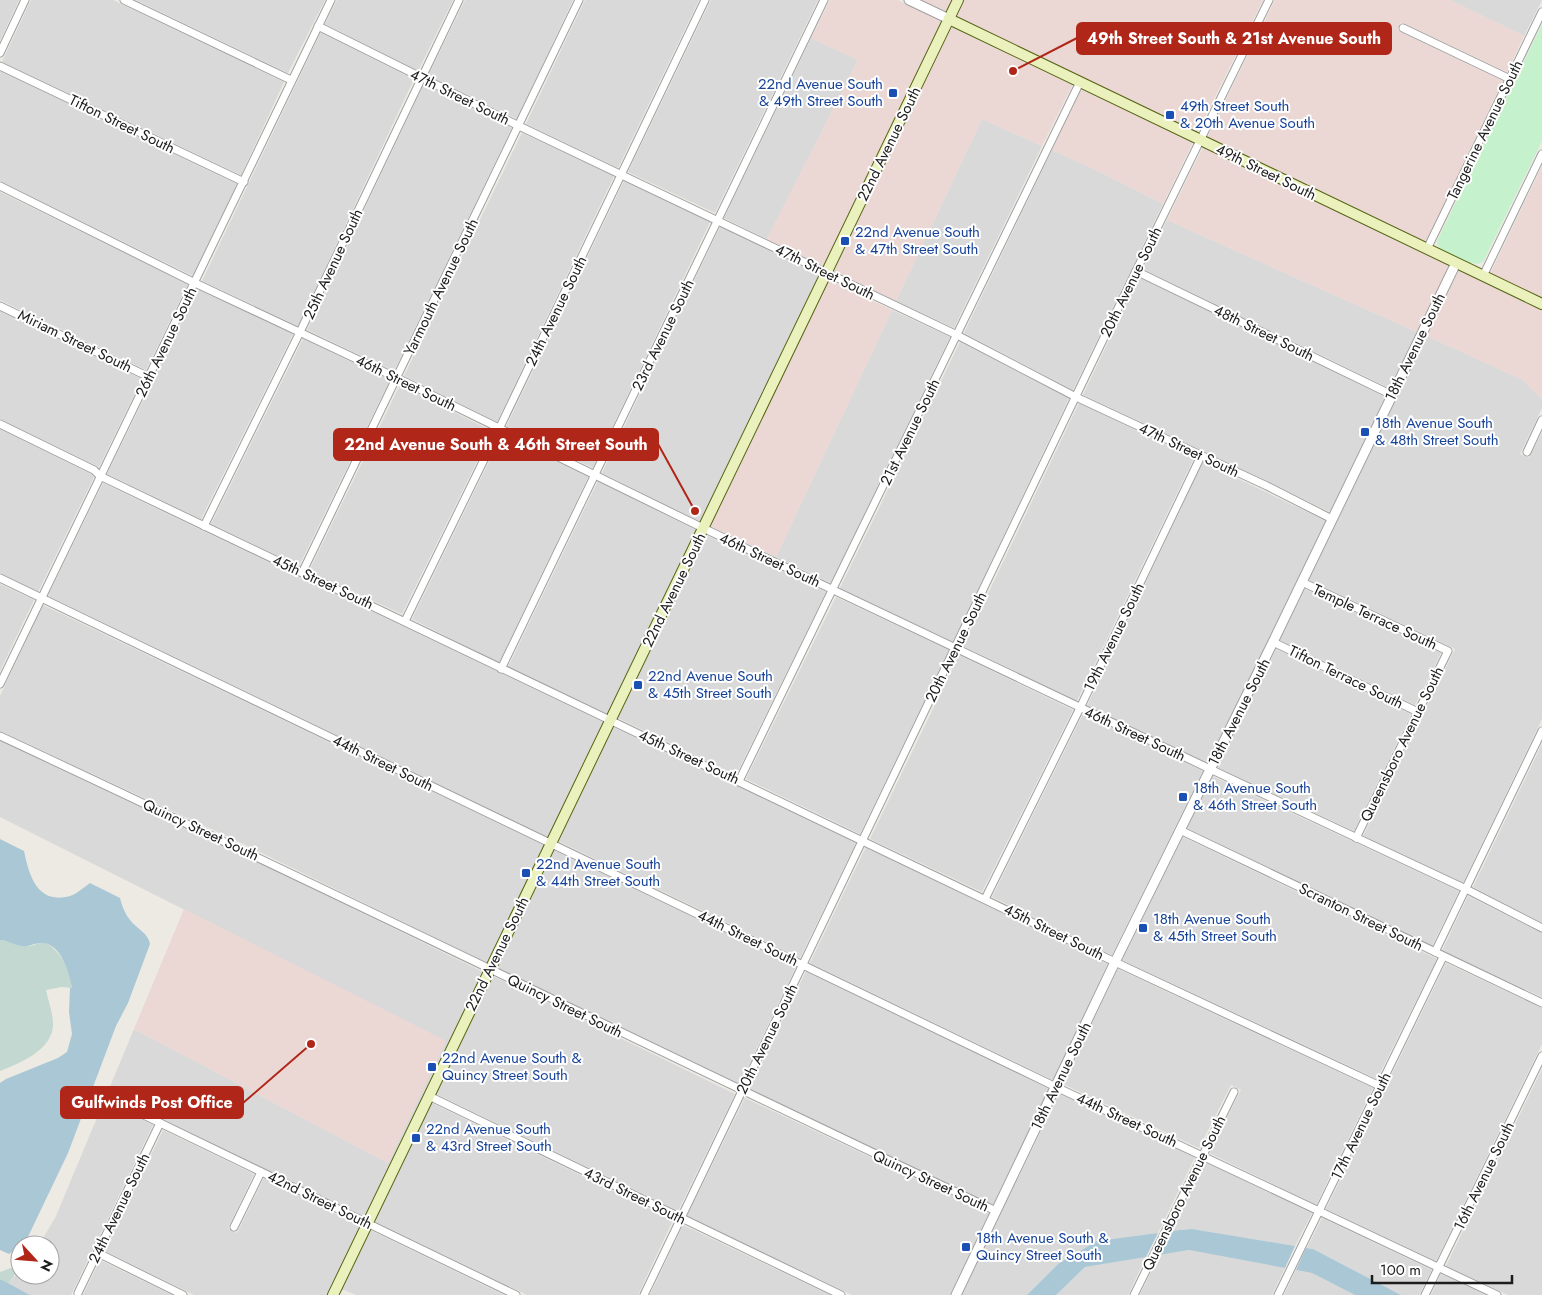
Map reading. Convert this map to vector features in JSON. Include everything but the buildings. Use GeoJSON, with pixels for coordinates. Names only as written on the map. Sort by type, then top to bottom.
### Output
{"type":"FeatureCollection","features":[{"type":"Feature","properties":{"kind":"main road","name":"22nd Avenue South"},"geometry":{"type":"LineString","coordinates":[[333,1295],[958,0]]}},
{"type":"Feature","properties":{"kind":"main road","name":"49th Street South"},"geometry":{"type":"LineString","coordinates":[[949,19],[1542,304]]}},
{"type":"Feature","properties":{"kind":"street"},"geometry":{"type":"LineString","coordinates":[[0,53],[25,0]]}},
{"type":"Feature","properties":{"kind":"street"},"geometry":{"type":"LineString","coordinates":[[124,0],[291,80]]}},
{"type":"Feature","properties":{"kind":"street","name":"26th Avenue South"},"geometry":{"type":"LineString","coordinates":[[0,684],[331,0]]}},
{"type":"Feature","properties":{"kind":"street","name":"25th Avenue South"},"geometry":{"type":"LineString","coordinates":[[204,526],[300,332],[459,0]]}},
{"type":"Feature","properties":{"kind":"street","name":"Yarmouth Avenue South"},"geometry":{"type":"LineString","coordinates":[[302,573],[579,0]]}},
{"type":"Feature","properties":{"kind":"street","name":"24th Avenue South"},"geometry":{"type":"LineString","coordinates":[[405,621],[705,0]]}},
{"type":"Feature","properties":{"kind":"street","name":"23rd Avenue South"},"geometry":{"type":"LineString","coordinates":[[501,669],[824,0]]}},
{"type":"Feature","properties":{"kind":"street","name":"49th Street South"},"geometry":{"type":"LineString","coordinates":[[909,0],[949,19]]}},
{"type":"Feature","properties":{"kind":"street","name":"20th Avenue South"},"geometry":{"type":"LineString","coordinates":[[644,1295],[1136,271],[1269,0]]}},
{"type":"Feature","properties":{"kind":"street","name":"Tangerine Avenue South"},"geometry":{"type":"LineString","coordinates":[[1427,249],[1542,12]]}},
{"type":"Feature","properties":{"kind":"street","name":"47th Street South"},"geometry":{"type":"LineString","coordinates":[[318,26],[519,126],[957,335],[1076,396],[1332,519]]}},
{"type":"Feature","properties":{"kind":"street"},"geometry":{"type":"LineString","coordinates":[[1403,28],[1510,79]]}},
{"type":"Feature","properties":{"kind":"street","name":"Tifton Street South"},"geometry":{"type":"LineString","coordinates":[[0,66],[244,182]]}},
{"type":"Feature","properties":{"kind":"street","name":"21st Avenue South"},"geometry":{"type":"LineString","coordinates":[[739,781],[834,590],[1080,82]]}},
{"type":"Feature","properties":{"kind":"street"},"geometry":{"type":"LineString","coordinates":[[1483,276],[1542,154]]}},
{"type":"Feature","properties":{"kind":"street","name":"46th Street South"},"geometry":{"type":"LineString","coordinates":[[0,186],[703,528],[1466,889],[1542,928]]}},
{"type":"Feature","properties":{"kind":"street","name":"18th Avenue South"},"geometry":{"type":"LineString","coordinates":[[956,1295],[1115,962],[1273,642],[1456,263]]}},
{"type":"Feature","properties":{"kind":"street","name":"48th Street South"},"geometry":{"type":"LineString","coordinates":[[1136,271],[1392,395]]}},
{"type":"Feature","properties":{"kind":"street","name":"Miriam Street South"},"geometry":{"type":"LineString","coordinates":[[0,306],[149,377]]}},
{"type":"Feature","properties":{"kind":"street"},"geometry":{"type":"LineString","coordinates":[[1527,452],[1542,420]]}},
{"type":"Feature","properties":{"kind":"street","name":"45th Street South"},"geometry":{"type":"LineString","coordinates":[[0,424],[94,470],[100,476],[405,621],[501,669],[1115,962],[1380,1086]]}},
{"type":"Feature","properties":{"kind":"street","name":"19th Avenue South"},"geometry":{"type":"LineString","coordinates":[[985,899],[1080,708],[1201,456]]}},
{"type":"Feature","properties":{"kind":"street","name":"44th Street South"},"geometry":{"type":"LineString","coordinates":[[0,578],[1056,1087],[1497,1295]]}},
{"type":"Feature","properties":{"kind":"street","name":"Temple Terrace South"},"geometry":{"type":"LineString","coordinates":[[1302,582],[1448,651]]}},
{"type":"Feature","properties":{"kind":"street","name":"Tifton Terrace South"},"geometry":{"type":"LineString","coordinates":[[1273,642],[1418,712]]}},
{"type":"Feature","properties":{"kind":"street","name":"Queensboro Avenue South"},"geometry":{"type":"LineString","coordinates":[[1356,838],[1448,651]]}},
{"type":"Feature","properties":{"kind":"street"},"geometry":{"type":"LineString","coordinates":[[1435,952],[1542,731]]}},
{"type":"Feature","properties":{"kind":"street","name":"Quincy Street South"},"geometry":{"type":"LineString","coordinates":[[0,736],[233,844],[742,1092],[996,1211]]}},
{"type":"Feature","properties":{"kind":"street","name":"Scranton Street South"},"geometry":{"type":"LineString","coordinates":[[1180,830],[1542,1003]]}},
{"type":"Feature","properties":{"kind":"street","name":"17th Avenue South"},"geometry":{"type":"LineString","coordinates":[[1278,1295],[1444,957]]}},
{"type":"Feature","properties":{"kind":"street","name":"16th Avenue South"},"geometry":{"type":"LineString","coordinates":[[1425,1295],[1542,1056]]}},
{"type":"Feature","properties":{"kind":"street","name":"Queensboro Avenue South"},"geometry":{"type":"LineString","coordinates":[[1134,1295],[1234,1092]]}},
{"type":"Feature","properties":{"kind":"street","name":"43rd Street South"},"geometry":{"type":"LineString","coordinates":[[429,1096],[841,1295]]}},
{"type":"Feature","properties":{"kind":"street","name":"42nd Street South"},"geometry":{"type":"LineString","coordinates":[[123,1105],[516,1295]]}},
{"type":"Feature","properties":{"kind":"street","name":"24th Avenue South"},"geometry":{"type":"LineString","coordinates":[[78,1293],[160,1123]]}},
{"type":"Feature","properties":{"kind":"street"},"geometry":{"type":"LineString","coordinates":[[234,1227],[261,1172]]}},
{"type":"Feature","properties":{"kind":"street"},"geometry":{"type":"LineString","coordinates":[[98,1253],[183,1295]]}},
{"type":"Feature","properties":{"kind":"shaded area"},"geometry":{"type":"Polygon","coordinates":[[[0,0],[19,0],[0,41],[0,0]]]}},
{"type":"Feature","properties":{"kind":"shaded area"},"geometry":{"type":"Polygon","coordinates":[[[31,0],[113,0],[284,82],[241,175],[2,62],[31,0]]]}},
{"type":"Feature","properties":{"kind":"shaded area"},"geometry":{"type":"Polygon","coordinates":[[[136,0],[325,0],[288,73],[136,0]]]}},
{"type":"Feature","properties":{"kind":"shaded area"},"geometry":{"type":"Polygon","coordinates":[[[337,0],[453,0],[418,71],[325,24],[337,0]]]}},
{"type":"Feature","properties":{"kind":"shaded area"},"geometry":{"type":"Polygon","coordinates":[[[465,0],[573,0],[517,119],[428,76],[465,0]]]}},
{"type":"Feature","properties":{"kind":"shaded area"},"geometry":{"type":"Polygon","coordinates":[[[585,0],[699,0],[618,168],[526,124],[585,0]]]}},
{"type":"Feature","properties":{"kind":"shaded area"},"geometry":{"type":"Polygon","coordinates":[[[711,0],[818,0],[715,213],[628,172],[711,0]]]}},
{"type":"Feature","properties":{"kind":"shaded area"},"geometry":{"type":"Polygon","coordinates":[[[830,0],[898,0],[942,21],[824,266],[767,239],[858,60],[811,38],[830,0]]]}},
{"type":"Feature","properties":{"kind":"shaded area"},"geometry":{"type":"Polygon","coordinates":[[[920,0],[952,0],[947,12],[920,0]]]}},
{"type":"Feature","properties":{"kind":"shaded area"},"geometry":{"type":"Polygon","coordinates":[[[964,0],[1263,0],[1197,133],[956,17],[964,0]]]}},
{"type":"Feature","properties":{"kind":"shaded area"},"geometry":{"type":"Polygon","coordinates":[[[1275,0],[1450,0],[1524,36],[1507,72],[1401,22],[1397,30],[1503,81],[1425,243],[1207,138],[1275,0]]]}},
{"type":"Feature","properties":{"kind":"shaded area"},"geometry":{"type":"Polygon","coordinates":[[[1450,0],[1542,0],[1524,36],[1450,0]]]}},
{"type":"Feature","properties":{"kind":"shaded area"},"geometry":{"type":"Polygon","coordinates":[[[952,26],[1073,84],[1042,146],[982,119],[896,301],[834,271],[952,26]]]}},
{"type":"Feature","properties":{"kind":"shaded area"},"geometry":{"type":"Polygon","coordinates":[[[321,32],[414,79],[298,326],[202,281],[321,32]]]}},
{"type":"Feature","properties":{"kind":"shaded area"},"geometry":{"type":"Polygon","coordinates":[[[811,38],[858,60],[767,239],[724,218],[811,38]]]}},
{"type":"Feature","properties":{"kind":"shaded area"},"geometry":{"type":"Polygon","coordinates":[[[0,71],[237,184],[193,276],[0,181],[0,71]]]}},
{"type":"Feature","properties":{"kind":"shaded area"},"geometry":{"type":"Polygon","coordinates":[[[424,84],[512,128],[394,371],[307,330],[424,84]]]}},
{"type":"Feature","properties":{"kind":"shaded area"},"geometry":{"type":"Polygon","coordinates":[[[1082,88],[1193,142],[1163,204],[1052,150],[1082,88]]]}},
{"type":"Feature","properties":{"kind":"shaded area"},"geometry":{"type":"Polygon","coordinates":[[[982,119],[1042,146],[954,328],[896,301],[982,119]]]}},
{"type":"Feature","properties":{"kind":"shaded area"},"geometry":{"type":"Polygon","coordinates":[[[522,133],[614,176],[497,422],[404,376],[522,133]]]}},
{"type":"Feature","properties":{"kind":"shaded area"},"geometry":{"type":"Polygon","coordinates":[[[1203,147],[1449,265],[1417,332],[1167,220],[1203,147]]]}},
{"type":"Feature","properties":{"kind":"shaded area"},"geometry":{"type":"Polygon","coordinates":[[[1052,150],[1163,204],[1073,390],[964,333],[1052,150]]]}},
{"type":"Feature","properties":{"kind":"shaded area"},"geometry":{"type":"Polygon","coordinates":[[[1542,166],[1542,299],[1490,274],[1542,166]]]}},
{"type":"Feature","properties":{"kind":"shaded area"},"geometry":{"type":"Polygon","coordinates":[[[624,181],[710,222],[593,468],[506,427],[624,181]]]}},
{"type":"Feature","properties":{"kind":"shaded area"},"geometry":{"type":"Polygon","coordinates":[[[0,192],[188,284],[146,370],[0,300],[0,192]]]}},
{"type":"Feature","properties":{"kind":"shaded area"},"geometry":{"type":"Polygon","coordinates":[[[1167,220],[1417,332],[1389,388],[1143,269],[1167,220]]]}},
{"type":"Feature","properties":{"kind":"shaded area"},"geometry":{"type":"Polygon","coordinates":[[[720,227],[820,275],[701,522],[602,473],[720,227]]]}},
{"type":"Feature","properties":{"kind":"shaded area"},"geometry":{"type":"Polygon","coordinates":[[[1459,270],[1542,310],[1542,399],[1523,380],[1427,336],[1459,270]]]}},
{"type":"Feature","properties":{"kind":"shaded area"},"geometry":{"type":"Polygon","coordinates":[[[1139,277],[1385,397],[1330,512],[1083,395],[1139,277]]]}},
{"type":"Feature","properties":{"kind":"shaded area"},"geometry":{"type":"Polygon","coordinates":[[[829,280],[892,310],[776,557],[710,526],[829,280]]]}},
{"type":"Feature","properties":{"kind":"shaded area"},"geometry":{"type":"Polygon","coordinates":[[[198,289],[293,334],[201,519],[107,474],[198,289]]]}},
{"type":"Feature","properties":{"kind":"shaded area"},"geometry":{"type":"Polygon","coordinates":[[[892,310],[950,337],[831,583],[776,557],[892,310]]]}},
{"type":"Feature","properties":{"kind":"shaded area"},"geometry":{"type":"Polygon","coordinates":[[[0,311],[142,379],[99,467],[0,419],[0,311]]]}},
{"type":"Feature","properties":{"kind":"shaded area"},"geometry":{"type":"Polygon","coordinates":[[[1427,336],[1523,380],[1542,399],[1542,408],[1520,454],[1529,458],[1542,433],[1542,719],[1463,883],[1363,836],[1455,649],[1309,580],[1427,336]]]}},
{"type":"Feature","properties":{"kind":"shaded area"},"geometry":{"type":"Polygon","coordinates":[[[303,339],[390,380],[299,566],[211,524],[303,339]]]}},
{"type":"Feature","properties":{"kind":"shaded area"},"geometry":{"type":"Polygon","coordinates":[[[960,342],[1069,398],[953,642],[840,588],[960,342]]]}},
{"type":"Feature","properties":{"kind":"shaded area"},"geometry":{"type":"Polygon","coordinates":[[[400,385],[492,431],[402,614],[309,571],[400,385]]]}},
{"type":"Feature","properties":{"kind":"shaded area"},"geometry":{"type":"Polygon","coordinates":[[[1079,403],[1194,458],[1077,701],[963,646],[1079,403]]]}},
{"type":"Feature","properties":{"kind":"shaded area"},"geometry":{"type":"Polygon","coordinates":[[[0,429],[94,477],[38,592],[0,573],[0,429]]]}},
{"type":"Feature","properties":{"kind":"shaded area"},"geometry":{"type":"Polygon","coordinates":[[[502,435],[588,477],[499,663],[412,619],[502,435]]]}},
{"type":"Feature","properties":{"kind":"shaded area"},"geometry":{"type":"Polygon","coordinates":[[[1203,462],[1326,521],[1207,763],[1087,706],[1203,462]]]}},
{"type":"Feature","properties":{"kind":"shaded area"},"geometry":{"type":"Polygon","coordinates":[[[598,481],[696,530],[608,714],[508,667],[598,481]]]}},
{"type":"Feature","properties":{"kind":"shaded area"},"geometry":{"type":"Polygon","coordinates":[[[103,483],[603,722],[548,837],[48,596],[103,483]]]}},
{"type":"Feature","properties":{"kind":"shaded area"},"geometry":{"type":"Polygon","coordinates":[[[706,535],[826,592],[736,775],[618,718],[706,535]]]}},
{"type":"Feature","properties":{"kind":"shaded area"},"geometry":{"type":"Polygon","coordinates":[[[0,584],[34,600],[0,671],[0,584]]]}},
{"type":"Feature","properties":{"kind":"shaded area"},"geometry":{"type":"Polygon","coordinates":[[[1305,589],[1441,653],[1415,705],[1280,640],[1305,589]]]}},
{"type":"Feature","properties":{"kind":"shaded area"},"geometry":{"type":"Polygon","coordinates":[[[836,597],[949,650],[860,834],[746,779],[836,597]]]}},
{"type":"Feature","properties":{"kind":"shaded area"},"geometry":{"type":"Polygon","coordinates":[[[43,605],[544,845],[487,963],[235,840],[0,731],[0,696],[43,605]]]}},
{"type":"Feature","properties":{"kind":"shaded area"},"geometry":{"type":"Polygon","coordinates":[[[1276,649],[1411,714],[1354,831],[1217,767],[1276,649]]]}},
{"type":"Feature","properties":{"kind":"shaded area"},"geometry":{"type":"Polygon","coordinates":[[[959,655],[1073,710],[982,892],[870,839],[959,655]]]}},
{"type":"Feature","properties":{"kind":"shaded area"},"geometry":{"type":"Polygon","coordinates":[[[1083,714],[1203,771],[1112,955],[992,897],[1083,714]]]}},
{"type":"Feature","properties":{"kind":"shaded area"},"geometry":{"type":"Polygon","coordinates":[[[613,727],[856,843],[800,958],[558,841],[613,727]]]}},
{"type":"Feature","properties":{"kind":"shaded area"},"geometry":{"type":"Polygon","coordinates":[[[0,741],[231,849],[483,972],[364,1217],[121,1099],[117,1107],[153,1125],[71,1295],[30,1295],[10,1285],[60,1285],[60,1235],[45,1235],[56,1216],[134,1029],[388,1163],[445,1041],[0,817],[0,741]]]}},
{"type":"Feature","properties":{"kind":"shaded area"},"geometry":{"type":"Polygon","coordinates":[[[1542,744],[1542,923],[1473,887],[1542,744]]]}},
{"type":"Feature","properties":{"kind":"shaded area"},"geometry":{"type":"Polygon","coordinates":[[[1212,776],[1459,891],[1432,946],[1187,828],[1212,776]]]}},
{"type":"Feature","properties":{"kind":"shaded area"},"geometry":{"type":"Polygon","coordinates":[[[1183,837],[1437,959],[1377,1079],[1122,960],[1183,837]]]}},
{"type":"Feature","properties":{"kind":"shaded area"},"geometry":{"type":"Polygon","coordinates":[[[0,839],[24,851],[36,886],[50,896],[59,898],[70,896],[90,883],[120,898],[128,918],[145,934],[150,944],[128,1003],[116,1026],[68,1153],[29,1235],[10,1235],[9,1254],[0,1250],[0,1083],[58,1058],[67,1052],[72,1034],[69,1012],[70,988],[72,988],[63,959],[48,944],[41,943],[22,946],[0,940],[0,839]]]}},
{"type":"Feature","properties":{"kind":"shaded area"},"geometry":{"type":"Polygon","coordinates":[[[866,847],[1108,964],[1053,1080],[810,963],[866,847]]]}},
{"type":"Feature","properties":{"kind":"shaded area"},"geometry":{"type":"Polygon","coordinates":[[[554,850],[796,967],[739,1085],[497,968],[554,850]]]}},
{"type":"Feature","properties":{"kind":"shaded area"},"geometry":{"type":"Polygon","coordinates":[[[1468,896],[1542,933],[1542,997],[1442,951],[1468,896]]]}},
{"type":"Feature","properties":{"kind":"shaded area"},"geometry":{"type":"Polygon","coordinates":[[[184,909],[446,1041],[388,1163],[134,1029],[184,909]]]}},
{"type":"Feature","properties":{"kind":"shaded area"},"geometry":{"type":"Polygon","coordinates":[[[0,940],[26,946],[42,943],[49,945],[63,961],[68,971],[72,988],[61,987],[46,990],[53,1024],[52,1033],[48,1041],[42,1048],[26,1059],[0,1071],[0,940]]]}},
{"type":"Feature","properties":{"kind":"shaded area"},"geometry":{"type":"Polygon","coordinates":[[[1446,963],[1542,1008],[1542,1044],[1436,1261],[1326,1209],[1446,963]]]}},
{"type":"Feature","properties":{"kind":"shaded area"},"geometry":{"type":"Polygon","coordinates":[[[1118,969],[1373,1088],[1316,1205],[1209,1153],[1241,1090],[1231,1085],[1199,1148],[1063,1084],[1118,969]]]}},
{"type":"Feature","properties":{"kind":"shaded area"},"geometry":{"type":"Polygon","coordinates":[[[806,971],[1049,1089],[993,1205],[749,1090],[806,971]]]}},
{"type":"Feature","properties":{"kind":"shaded area"},"geometry":{"type":"Polygon","coordinates":[[[493,976],[735,1094],[678,1211],[436,1094],[493,976]]]}},
{"type":"Feature","properties":{"kind":"shaded area"},"geometry":{"type":"Polygon","coordinates":[[[1542,1069],[1542,1295],[1508,1295],[1446,1266],[1542,1069]]]}},
{"type":"Feature","properties":{"kind":"shaded area"},"geometry":{"type":"Polygon","coordinates":[[[1059,1093],[1195,1157],[1158,1233],[1097,1241],[1058,1264],[1027,1295],[962,1295],[1059,1093]]]}},
{"type":"Feature","properties":{"kind":"shaded area"},"geometry":{"type":"Polygon","coordinates":[[[745,1098],[989,1213],[950,1295],[852,1295],[687,1216],[745,1098]]]}},
{"type":"Feature","properties":{"kind":"shaded area"},"geometry":{"type":"Polygon","coordinates":[[[432,1103],[673,1220],[638,1295],[527,1295],[374,1221],[432,1103]]]}},
{"type":"Feature","properties":{"kind":"shaded area"},"geometry":{"type":"Polygon","coordinates":[[[163,1130],[254,1174],[228,1228],[237,1233],[264,1178],[360,1226],[327,1295],[194,1295],[105,1251],[163,1130]]]}},
{"type":"Feature","properties":{"kind":"shaded area"},"geometry":{"type":"Polygon","coordinates":[[[1205,1162],[1312,1213],[1295,1246],[1192,1229],[1171,1231],[1205,1162]]]}},
{"type":"Feature","properties":{"kind":"shaded area"},"geometry":{"type":"Polygon","coordinates":[[[1322,1218],[1432,1270],[1419,1295],[1401,1295],[1313,1249],[1307,1248],[1322,1218]]]}},
{"type":"Feature","properties":{"kind":"shaded area"},"geometry":{"type":"Polygon","coordinates":[[[683,1225],[830,1295],[650,1295],[683,1225]]]}},
{"type":"Feature","properties":{"kind":"shaded area"},"geometry":{"type":"Polygon","coordinates":[[[1192,1229],[1295,1246],[1285,1268],[1189,1250],[1159,1255],[1171,1231],[1192,1229]]]}},
{"type":"Feature","properties":{"kind":"shaded area"},"geometry":{"type":"Polygon","coordinates":[[[370,1230],[505,1295],[356,1295],[344,1290],[341,1291],[370,1230]]]}},
{"type":"Feature","properties":{"kind":"shaded area"},"geometry":{"type":"Polygon","coordinates":[[[1158,1233],[1146,1257],[1085,1267],[1056,1295],[1027,1295],[1058,1264],[1097,1241],[1158,1233]]]}},
{"type":"Feature","properties":{"kind":"shaded area"},"geometry":{"type":"Polygon","coordinates":[[[1306,1248],[1313,1249],[1401,1295],[1355,1295],[1312,1273],[1296,1270],[1306,1248]]]}},
{"type":"Feature","properties":{"kind":"shaded area"},"geometry":{"type":"Polygon","coordinates":[[[1189,1250],[1285,1268],[1272,1295],[1140,1295],[1159,1255],[1189,1250]]]}},
{"type":"Feature","properties":{"kind":"shaded area"},"geometry":{"type":"Polygon","coordinates":[[[1146,1257],[1128,1295],[1056,1295],[1085,1267],[1146,1257]]]}},
{"type":"Feature","properties":{"kind":"shaded area"},"geometry":{"type":"Polygon","coordinates":[[[100,1260],[172,1295],[83,1295],[100,1260]]]}},
{"type":"Feature","properties":{"kind":"shaded area"},"geometry":{"type":"Polygon","coordinates":[[[10,1268],[10,1281],[8,1284],[0,1279],[0,1272],[10,1268]]]}},
{"type":"Feature","properties":{"kind":"shaded area"},"geometry":{"type":"Polygon","coordinates":[[[1296,1270],[1312,1273],[1355,1295],[1284,1295],[1296,1270]]]}},
{"type":"Feature","properties":{"kind":"shaded area"},"geometry":{"type":"Polygon","coordinates":[[[1441,1274],[1486,1295],[1431,1295],[1441,1274]]]}},
{"type":"Feature","properties":{"kind":"shaded area"},"geometry":{"type":"Polygon","coordinates":[[[0,1279],[30,1295],[0,1295],[0,1279]]]}},
{"type":"Feature","properties":{"kind":"green space"},"geometry":{"type":"Polygon","coordinates":[[[1542,24],[1542,141],[1483,262],[1465,262],[1445,252],[1437,244],[1437,241],[1542,24]]]}},
{"type":"Feature","properties":{"kind":"place","name":"49th Street South & 21st Avenue South"},"geometry":{"type":"Point","coordinates":[1013,71]}},
{"type":"Feature","properties":{"kind":"place","name":"22nd Avenue South & 49th Street South"},"geometry":{"type":"Point","coordinates":[893,93]}},
{"type":"Feature","properties":{"kind":"place","name":"49th Street South & 20th Avenue South"},"geometry":{"type":"Point","coordinates":[1170,115]}},
{"type":"Feature","properties":{"kind":"place","name":"22nd Avenue South & 47th Street South"},"geometry":{"type":"Point","coordinates":[845,241]}},
{"type":"Feature","properties":{"kind":"place","name":"18th Avenue South & 48th Street South"},"geometry":{"type":"Point","coordinates":[1365,432]}},
{"type":"Feature","properties":{"kind":"place","name":"22nd Avenue South & 46th Street South"},"geometry":{"type":"Point","coordinates":[695,511]}},
{"type":"Feature","properties":{"kind":"place","name":"22nd Avenue South & 45th Street South"},"geometry":{"type":"Point","coordinates":[638,685]}},
{"type":"Feature","properties":{"kind":"place","name":"18th Avenue South & 46th Street South"},"geometry":{"type":"Point","coordinates":[1183,797]}},
{"type":"Feature","properties":{"kind":"place","name":"22nd Avenue South & 44th Street South"},"geometry":{"type":"Point","coordinates":[526,873]}},
{"type":"Feature","properties":{"kind":"place","name":"18th Avenue South & 45th Street South"},"geometry":{"type":"Point","coordinates":[1143,928]}},
{"type":"Feature","properties":{"kind":"place","name":"Gulfwinds Post Office"},"geometry":{"type":"Point","coordinates":[311,1044]}},
{"type":"Feature","properties":{"kind":"place","name":"22nd Avenue South & Quincy Street South"},"geometry":{"type":"Point","coordinates":[432,1067]}},
{"type":"Feature","properties":{"kind":"place","name":"22nd Avenue South & 43rd Street South"},"geometry":{"type":"Point","coordinates":[416,1138]}},
{"type":"Feature","properties":{"kind":"place","name":"18th Avenue South & Quincy Street South"},"geometry":{"type":"Point","coordinates":[966,1247]}}]}
